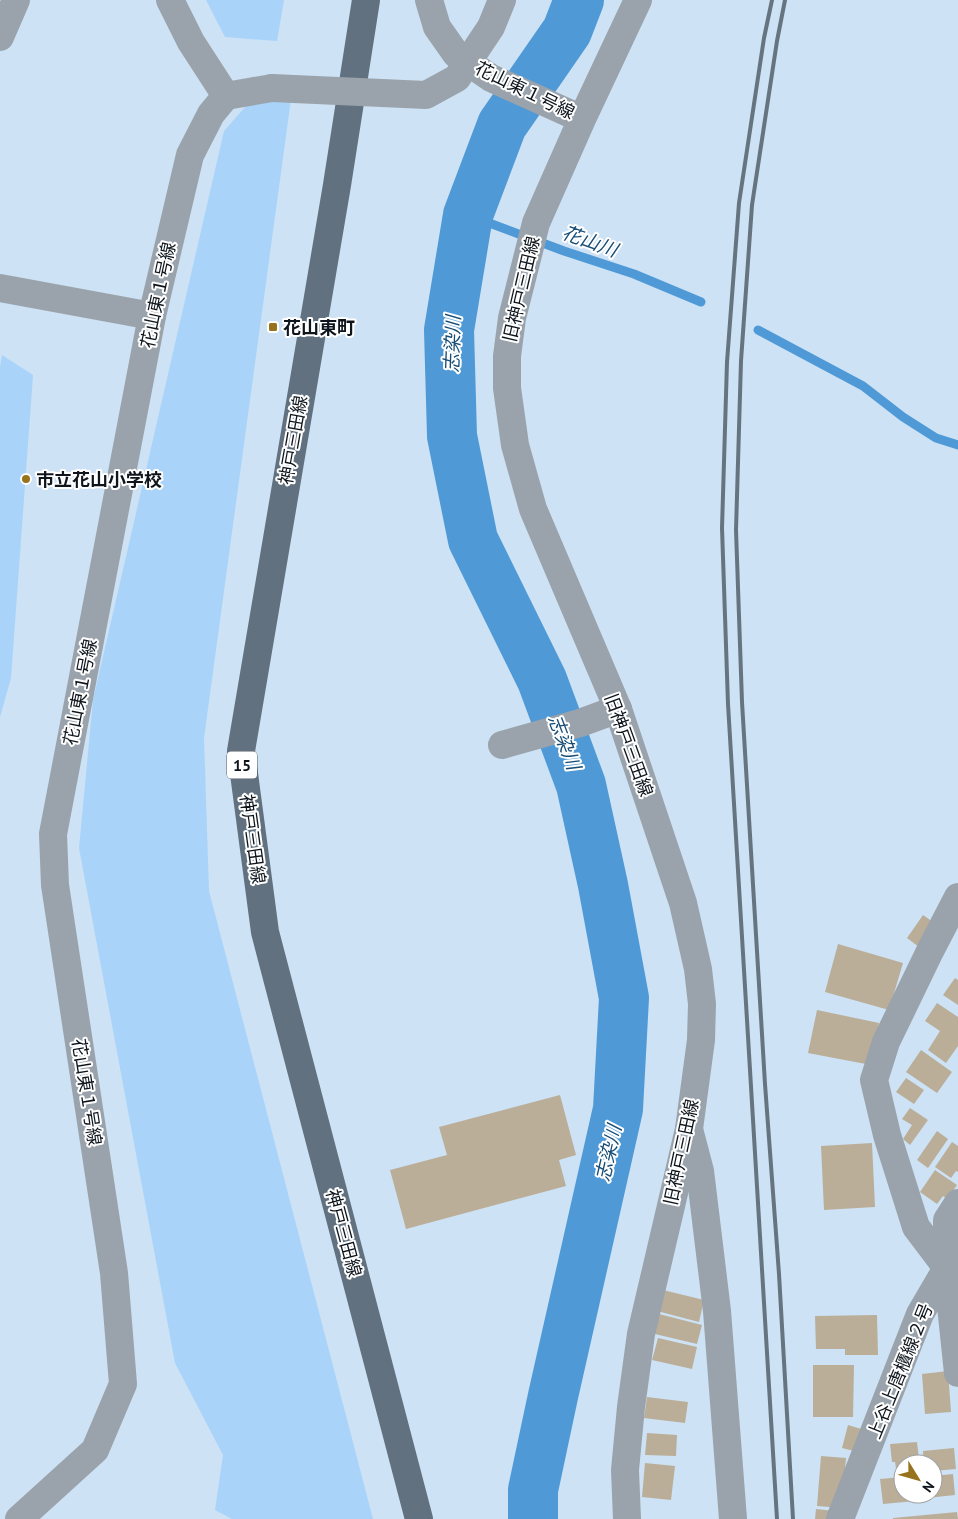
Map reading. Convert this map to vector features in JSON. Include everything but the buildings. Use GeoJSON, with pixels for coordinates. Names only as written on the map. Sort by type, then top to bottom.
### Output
{"type":"FeatureCollection","features":[{"type":"Feature","properties":{"kind":"main road","name":"神戸三田線"},"geometry":{"type":"LineString","coordinates":[[366,0],[240,751],[265,932],[419,1519]]}},
{"type":"Feature","properties":{"kind":"street"},"geometry":{"type":"LineString","coordinates":[[0,37],[16,0]]}},
{"type":"Feature","properties":{"kind":"street"},"geometry":{"type":"LineString","coordinates":[[170,0],[191,42],[226,96]]}},
{"type":"Feature","properties":{"kind":"street","name":"花山東１号線"},"geometry":{"type":"LineString","coordinates":[[429,0],[437,28],[456,54],[492,78],[581,118]]}},
{"type":"Feature","properties":{"kind":"street","name":"花山東１号線"},"geometry":{"type":"LineString","coordinates":[[19,1519],[95,1450],[123,1384],[114,1273],[55,885],[54,834],[152,316],[190,155],[211,114],[226,96],[272,88],[426,95],[457,78],[491,27],[502,0]]}},
{"type":"Feature","properties":{"kind":"street","name":"旧神戸三田線"},"geometry":{"type":"LineString","coordinates":[[627,1519],[625,1470],[641,1334],[689,1129],[701,1040],[702,1004],[698,969],[683,903],[618,708],[534,509],[515,446],[507,388],[507,356],[512,318],[536,223],[581,118],[638,0]]}},
{"type":"Feature","properties":{"kind":"street"},"geometry":{"type":"LineString","coordinates":[[0,288],[152,316]]}},
{"type":"Feature","properties":{"kind":"street"},"geometry":{"type":"LineString","coordinates":[[502,745],[580,723],[618,708]]}},
{"type":"Feature","properties":{"kind":"street"},"geometry":{"type":"LineString","coordinates":[[947,1268],[916,1226],[887,1136],[874,1080],[886,1042],[958,898]]}},
{"type":"Feature","properties":{"kind":"street"},"geometry":{"type":"LineString","coordinates":[[689,1129],[700,1171],[717,1311],[733,1519]]}},
{"type":"Feature","properties":{"kind":"street"},"geometry":{"type":"LineString","coordinates":[[958,1203],[947,1220],[947,1268],[958,1373]]}},
{"type":"Feature","properties":{"kind":"street","name":"上谷上唐櫃線２号"},"geometry":{"type":"LineString","coordinates":[[840,1519],[920,1314],[947,1268]]}},
{"type":"Feature","properties":{"kind":"shaded area"},"geometry":{"type":"Polygon","coordinates":[[[206,0],[284,0],[277,41],[225,37],[206,0]]]}},
{"type":"Feature","properties":{"kind":"shaded area"},"geometry":{"type":"Polygon","coordinates":[[[291,99],[204,738],[209,891],[373,1519],[232,1519],[215,1510],[223,1455],[175,1363],[79,848],[93,700],[224,131],[246,106],[291,99]]]}},
{"type":"Feature","properties":{"kind":"shaded area"},"geometry":{"type":"Polygon","coordinates":[[[2,355],[33,375],[11,678],[0,717],[0,367],[2,355]]]}},
{"type":"Feature","properties":{"kind":"waterway","name":"志染川"},"geometry":{"type":"LineString","coordinates":[[533,1519],[533,1490],[618,1109],[624,998],[603,885],[581,785],[542,680],[473,540],[452,436],[449,330],[468,215],[502,125],[567,31],[579,0]]}},
{"type":"Feature","properties":{"kind":"waterway","name":"花山川"},"geometry":{"type":"LineString","coordinates":[[468,215],[564,251],[634,274],[701,302]]}},
{"type":"Feature","properties":{"kind":"waterway","name":"花山川"},"geometry":{"type":"LineString","coordinates":[[758,330],[863,386],[903,417],[936,438],[958,445]]}},
{"type":"Feature","properties":{"kind":"railway"},"geometry":{"type":"LineString","coordinates":[[772,0],[764,38],[739,203],[727,362],[722,528],[728,704],[777,1519]]}},
{"type":"Feature","properties":{"kind":"railway"},"geometry":{"type":"LineString","coordinates":[[785,0],[752,205],[741,361],[736,530],[742,702],[793,1519]]}},
{"type":"Feature","properties":{"kind":"place","name":"花山東町"},"geometry":{"type":"Point","coordinates":[273,327]}},
{"type":"Feature","properties":{"kind":"place","name":"市立花山小学校"},"geometry":{"type":"Point","coordinates":[26,479]}}]}
